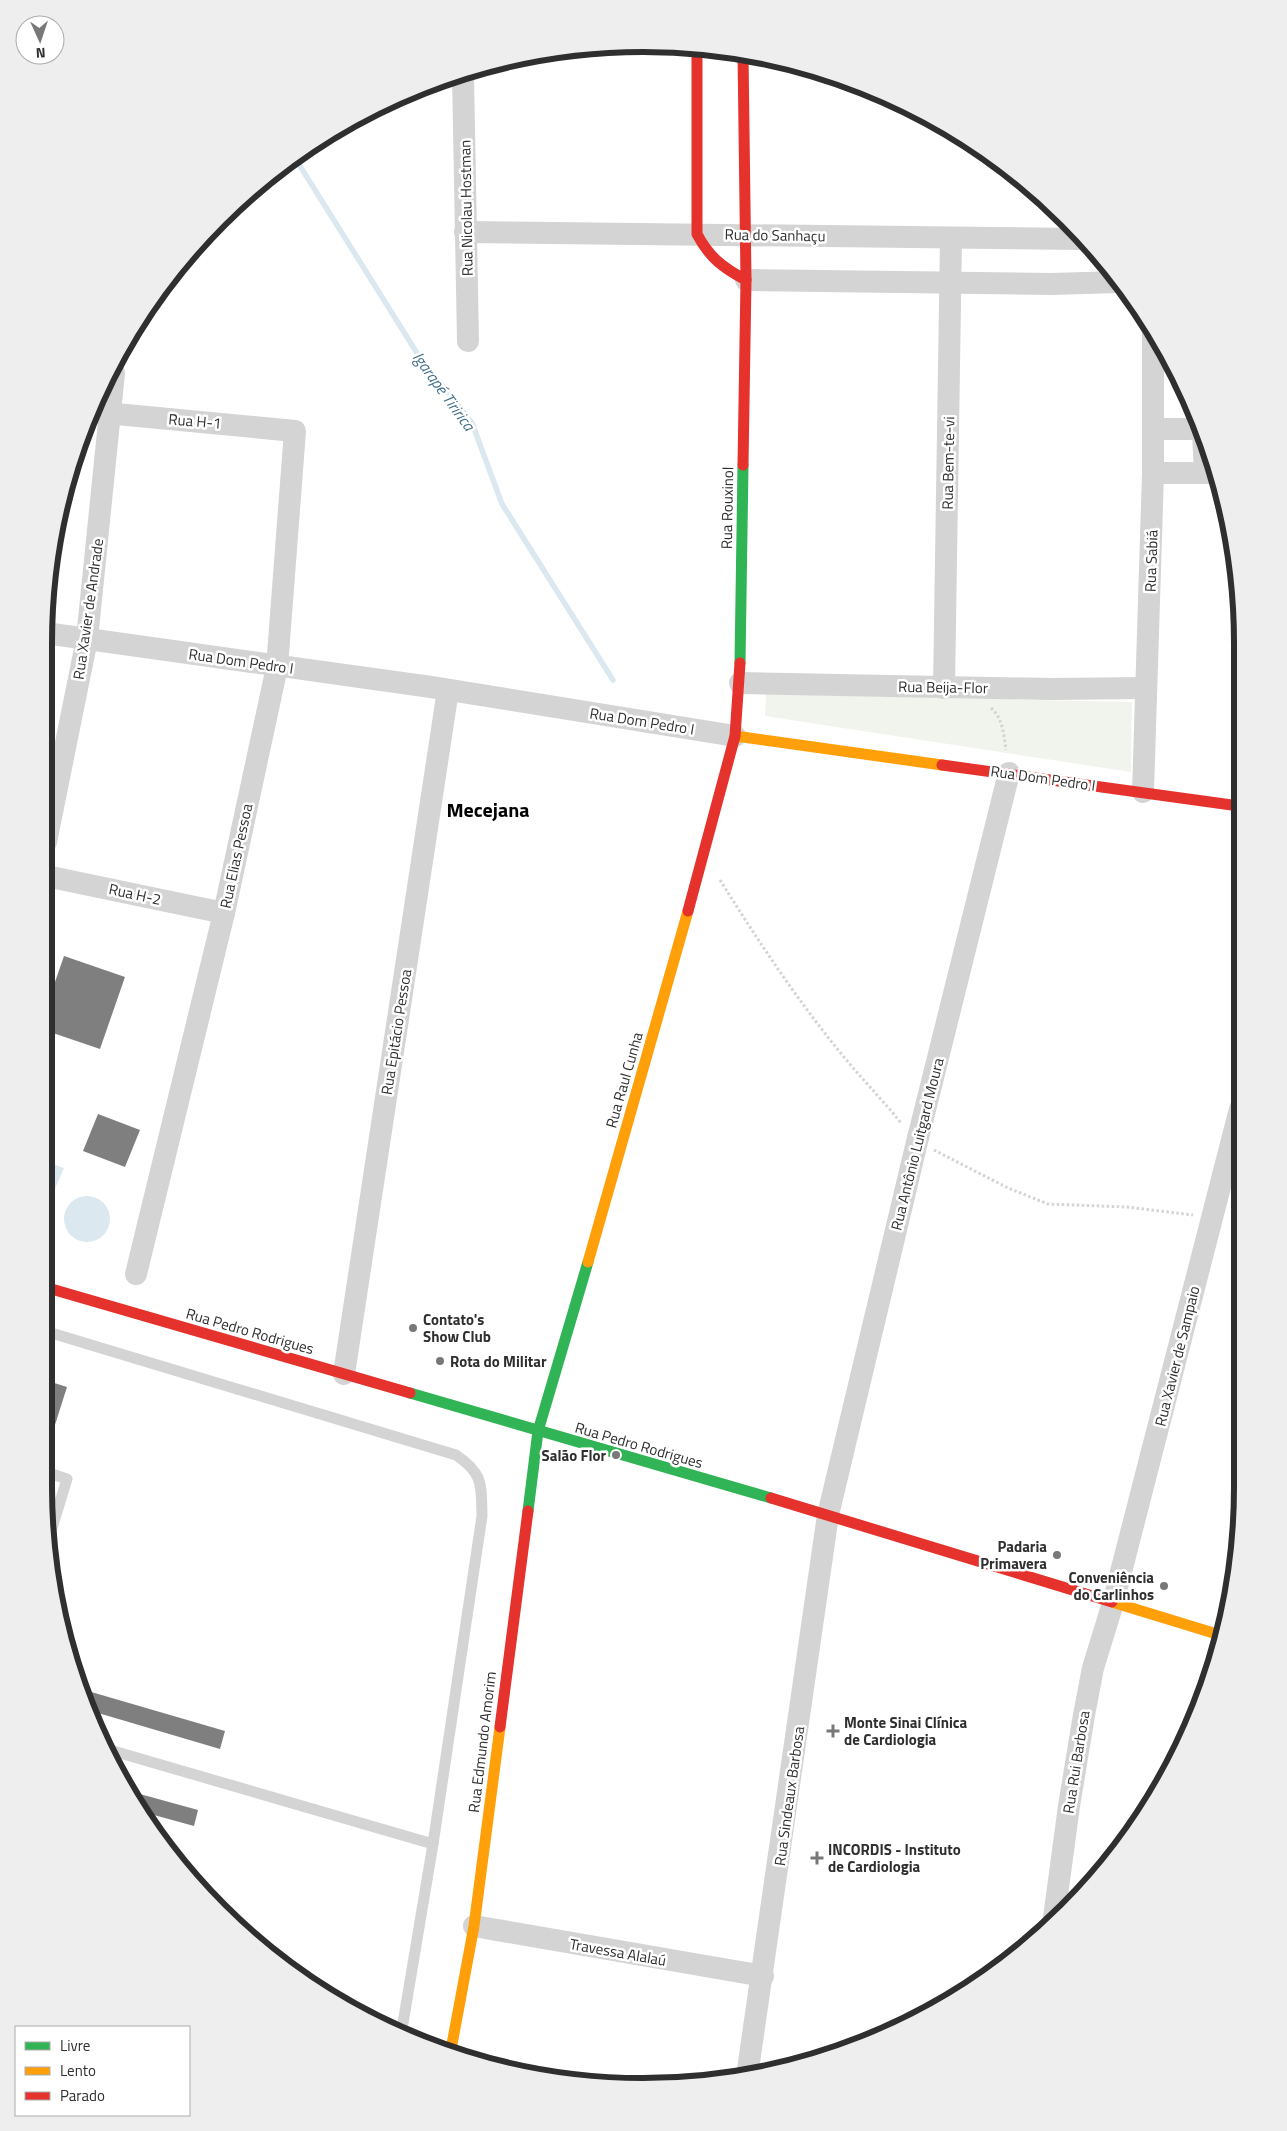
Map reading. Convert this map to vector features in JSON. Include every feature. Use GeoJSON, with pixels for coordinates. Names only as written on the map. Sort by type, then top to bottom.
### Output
{"type":"FeatureCollection","features":[{"type":"Feature","properties":{"kind":"street"},"geometry":{"type":"LineString","coordinates":[[697,56],[697,234],[708,255],[723,269],[746,280],[950,281],[1051,284],[1111,282]]}},
{"type":"Feature","properties":{"kind":"street","name":"Rua Rouxinol"},"geometry":{"type":"LineString","coordinates":[[734,736],[740,683],[746,280],[743,61]]}},
{"type":"Feature","properties":{"kind":"street","name":"Rua Nicolau Hostman"},"geometry":{"type":"LineString","coordinates":[[463,81],[468,341]]}},
{"type":"Feature","properties":{"kind":"street","name":"Rua do Sanhaçu"},"geometry":{"type":"LineString","coordinates":[[465,232],[1073,239]]}},
{"type":"Feature","properties":{"kind":"street","name":"Rua Bem-te-vi"},"geometry":{"type":"LineString","coordinates":[[944,688],[950,238]]}},
{"type":"Feature","properties":{"kind":"street","name":"Rua Sabiá"},"geometry":{"type":"LineString","coordinates":[[1143,792],[1154,429],[1153,345]]}},
{"type":"Feature","properties":{"kind":"street","name":"Rua Xavier de Andrade"},"geometry":{"type":"LineString","coordinates":[[52,812],[87,639],[103,413],[109,390]]}},
{"type":"Feature","properties":{"kind":"street","name":"Rua H-1"},"geometry":{"type":"LineString","coordinates":[[103,413],[295,431]]}},
{"type":"Feature","properties":{"kind":"street"},"geometry":{"type":"LineString","coordinates":[[1154,429],[1194,429]]}},
{"type":"Feature","properties":{"kind":"street","name":"Rua Elias Pessoa"},"geometry":{"type":"LineString","coordinates":[[136,1274],[224,913],[277,667],[295,431]]}},
{"type":"Feature","properties":{"kind":"street"},"geometry":{"type":"LineString","coordinates":[[1153,473],[1209,473]]}},
{"type":"Feature","properties":{"kind":"street","name":"Rua Dom Pedro I"},"geometry":{"type":"LineString","coordinates":[[53,634],[448,690],[734,736],[1234,805]]}},
{"type":"Feature","properties":{"kind":"street","name":"Rua Beija-Flor"},"geometry":{"type":"LineString","coordinates":[[740,683],[944,688],[1146,688]]}},
{"type":"Feature","properties":{"kind":"street","name":"Rua Epitácio Pessoa"},"geometry":{"type":"LineString","coordinates":[[344,1374],[448,690]]}},
{"type":"Feature","properties":{"kind":"street","name":"Rua Raul Cunha"},"geometry":{"type":"LineString","coordinates":[[538,1431],[704,853],[734,736]]}},
{"type":"Feature","properties":{"kind":"street","name":"Rua Antônio Luitgard Moura"},"geometry":{"type":"LineString","coordinates":[[828,1515],[917,1142],[1009,773]]}},
{"type":"Feature","properties":{"kind":"street","name":"Rua H-2"},"geometry":{"type":"LineString","coordinates":[[52,877],[224,913]]}},
{"type":"Feature","properties":{"kind":"street","name":"Rua Xavier de Sampaio"},"geometry":{"type":"LineString","coordinates":[[1113,1602],[1234,1132]]}},
{"type":"Feature","properties":{"kind":"street","name":"Rua Pedro Rodrigues"},"geometry":{"type":"LineString","coordinates":[[52,1289],[828,1515],[1215,1635]]}},
{"type":"Feature","properties":{"kind":"street","name":"Rua Edmundo Amorim"},"geometry":{"type":"LineString","coordinates":[[452,2046],[474,1926],[538,1431]]}},
{"type":"Feature","properties":{"kind":"street","name":"Rua Sindeaux Barbosa"},"geometry":{"type":"LineString","coordinates":[[748,2069],[828,1515]]}},
{"type":"Feature","properties":{"kind":"street","name":"Rua Rui Barbosa"},"geometry":{"type":"LineString","coordinates":[[1055,1911],[1084,1715],[1093,1668],[1113,1602]]}},
{"type":"Feature","properties":{"kind":"street","name":"Travessa Alalaú"},"geometry":{"type":"LineString","coordinates":[[474,1926],[763,1976]]}},
{"type":"Feature","properties":{"kind":"lane"},"geometry":{"type":"LineString","coordinates":[[52,1333],[456,1455],[472,1466],[479,1479],[482,1516],[433,1844],[402,2027]]}},
{"type":"Feature","properties":{"kind":"lane"},"geometry":{"type":"LineString","coordinates":[[52,1474],[67,1479],[54,1522]]}},
{"type":"Feature","properties":{"kind":"lane"},"geometry":{"type":"LineString","coordinates":[[114,1751],[433,1844]]}},
{"type":"Feature","properties":{"kind":"path"},"geometry":{"type":"LineString","coordinates":[[967,688],[996,713],[1003,730],[1009,773]]}},
{"type":"Feature","properties":{"kind":"shaded area"},"geometry":{"type":"Polygon","coordinates":[[[766,694],[1132,702],[1131,772],[765,716],[766,694]]]}},
{"type":"Feature","properties":{"kind":"shaded area"},"geometry":{"type":"Polygon","coordinates":[[[52,1164],[64,1168],[52,1196],[52,1164]]]}},
{"type":"Feature","properties":{"kind":"shaded area"},"geometry":{"type":"Polygon","coordinates":[[[92,1196],[96,1197],[106,1206],[109,1210],[109,1228],[100,1238],[92,1242],[82,1242],[74,1238],[65,1228],[64,1214],[68,1206],[78,1197],[92,1196]]]}},
{"type":"Feature","properties":{"kind":"building"},"geometry":{"type":"Polygon","coordinates":[[[64,956],[125,977],[100,1049],[52,1033],[52,991],[64,956]]]}},
{"type":"Feature","properties":{"kind":"building"},"geometry":{"type":"Polygon","coordinates":[[[98,1114],[140,1130],[125,1167],[83,1151],[98,1114]]]}},
{"type":"Feature","properties":{"kind":"building"},"geometry":{"type":"Polygon","coordinates":[[[52,1382],[67,1387],[54,1428],[52,1427],[52,1382]]]}},
{"type":"Feature","properties":{"kind":"building"},"geometry":{"type":"Polygon","coordinates":[[[89,1691],[225,1731],[220,1749],[96,1713],[89,1691]]]}},
{"type":"Feature","properties":{"kind":"building"},"geometry":{"type":"Polygon","coordinates":[[[138,1794],[198,1810],[194,1826],[151,1814],[138,1794]]]}},
{"type":"Feature","properties":{"kind":"waterway","name":"Igarapé Tiririca"},"geometry":{"type":"LineString","coordinates":[[299,164],[417,353],[472,423],[502,504],[613,680]]}},
{"type":"Feature","properties":{"kind":"traffic: fast"},"geometry":{"type":"LineString","coordinates":[[740,663],[743,465]]}},
{"type":"Feature","properties":{"kind":"traffic: fast"},"geometry":{"type":"LineString","coordinates":[[528,1511],[538,1431],[588,1262]]}},
{"type":"Feature","properties":{"kind":"traffic: fast"},"geometry":{"type":"LineString","coordinates":[[410,1393],[771,1498]]}},
{"type":"Feature","properties":{"kind":"traffic: slow"},"geometry":{"type":"LineString","coordinates":[[735,736],[942,765]]}},
{"type":"Feature","properties":{"kind":"traffic: slow"},"geometry":{"type":"LineString","coordinates":[[588,1262],[688,911]]}},
{"type":"Feature","properties":{"kind":"traffic: slow"},"geometry":{"type":"LineString","coordinates":[[1112,1602],[1216,1634]]}},
{"type":"Feature","properties":{"kind":"traffic: slow"},"geometry":{"type":"LineString","coordinates":[[452,2046],[474,1926],[500,1727]]}},
{"type":"Feature","properties":{"kind":"traffic: jam"},"geometry":{"type":"LineString","coordinates":[[697,56],[697,234],[706,249],[717,261],[746,280]]}},
{"type":"Feature","properties":{"kind":"traffic: jam"},"geometry":{"type":"LineString","coordinates":[[743,61],[746,280],[743,465]]}},
{"type":"Feature","properties":{"kind":"traffic: jam"},"geometry":{"type":"LineString","coordinates":[[688,911],[735,736],[740,663]]}},
{"type":"Feature","properties":{"kind":"traffic: jam"},"geometry":{"type":"LineString","coordinates":[[942,765],[1234,805]]}},
{"type":"Feature","properties":{"kind":"traffic: jam"},"geometry":{"type":"LineString","coordinates":[[52,1289],[410,1393]]}},
{"type":"Feature","properties":{"kind":"traffic: jam"},"geometry":{"type":"LineString","coordinates":[[771,1498],[1112,1602]]}},
{"type":"Feature","properties":{"kind":"traffic: jam"},"geometry":{"type":"LineString","coordinates":[[500,1727],[528,1511]]}},
{"type":"Feature","properties":{"kind":"place","name":"Contato's Show Club"},"geometry":{"type":"Point","coordinates":[413,1328]}},
{"type":"Feature","properties":{"kind":"place","name":"Rota do Militar"},"geometry":{"type":"Point","coordinates":[440,1361]}},
{"type":"Feature","properties":{"kind":"place","name":"Salão Flor"},"geometry":{"type":"Point","coordinates":[616,1455]}},
{"type":"Feature","properties":{"kind":"place","name":"Padaria Primavera"},"geometry":{"type":"Point","coordinates":[1057,1555]}},
{"type":"Feature","properties":{"kind":"place","name":"Conveniência do Carlinhos"},"geometry":{"type":"Point","coordinates":[1164,1586]}},
{"type":"Feature","properties":{"kind":"place","name":"Monte Sinai Clínica de Cardiologia"},"geometry":{"type":"Point","coordinates":[833,1731]}},
{"type":"Feature","properties":{"kind":"place","name":"INCORDIS - Instituto de Cardiologia"},"geometry":{"type":"Point","coordinates":[817,1858]}},
{"type":"Feature","properties":{"kind":"district","name":"Mecejana"},"geometry":{"type":"Point","coordinates":[488,809]}}]}
